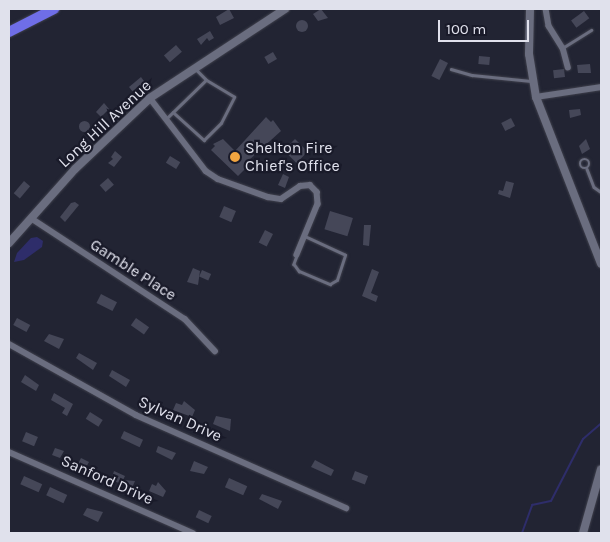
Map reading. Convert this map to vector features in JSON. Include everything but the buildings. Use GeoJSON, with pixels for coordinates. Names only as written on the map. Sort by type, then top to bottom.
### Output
{"type":"FeatureCollection","features":[{"type":"Feature","properties":{"kind":"highway"},"geometry":{"type":"LineString","coordinates":[[9,32],[54,9]]}},
{"type":"Feature","properties":{"kind":"street","name":"Long Hill Avenue"},"geometry":{"type":"LineString","coordinates":[[9,243],[109,134],[150,98],[285,9]]}},
{"type":"Feature","properties":{"kind":"street"},"geometry":{"type":"LineString","coordinates":[[530,9],[532,80],[536,98],[601,264]]}},
{"type":"Feature","properties":{"kind":"street"},"geometry":{"type":"LineString","coordinates":[[546,9],[549,26],[563,48],[568,67]]}},
{"type":"Feature","properties":{"kind":"street"},"geometry":{"type":"LineString","coordinates":[[536,98],[601,87]]}},
{"type":"Feature","properties":{"kind":"street"},"geometry":{"type":"LineString","coordinates":[[150,98],[206,171],[218,178],[281,199],[300,186],[310,185],[317,192],[318,204],[297,255]]}},
{"type":"Feature","properties":{"kind":"street","name":"Gamble Place"},"geometry":{"type":"LineString","coordinates":[[31,218],[186,319],[215,351]]}},
{"type":"Feature","properties":{"kind":"street","name":"Sylvan Drive"},"geometry":{"type":"LineString","coordinates":[[9,344],[136,415],[346,508]]}},
{"type":"Feature","properties":{"kind":"street","name":"Sanford Drive"},"geometry":{"type":"LineString","coordinates":[[9,452],[193,533]]}},
{"type":"Feature","properties":{"kind":"street"},"geometry":{"type":"LineString","coordinates":[[584,533],[601,469]]}},
{"type":"Feature","properties":{"kind":"lane"},"geometry":{"type":"LineString","coordinates":[[563,48],[592,30]]}},
{"type":"Feature","properties":{"kind":"lane"},"geometry":{"type":"LineString","coordinates":[[173,112],[204,140],[221,123],[234,96],[206,80],[194,68]]}},
{"type":"Feature","properties":{"kind":"lane"},"geometry":{"type":"LineString","coordinates":[[451,70],[472,75],[532,80]]}},
{"type":"Feature","properties":{"kind":"lane"},"geometry":{"type":"LineString","coordinates":[[166,119],[206,80]]}},
{"type":"Feature","properties":{"kind":"lane"},"geometry":{"type":"LineString","coordinates":[[586,169],[594,187],[601,192]]}},
{"type":"Feature","properties":{"kind":"lane"},"geometry":{"type":"LineString","coordinates":[[297,255],[294,264],[299,271],[330,284],[337,280],[345,256],[305,236]]}},
{"type":"Feature","properties":{"kind":"shaded area"},"geometry":{"type":"Polygon","coordinates":[[[37,237],[43,241],[42,247],[24,260],[14,262],[17,253],[31,238],[37,237]]]}},
{"type":"Feature","properties":{"kind":"waterway"},"geometry":{"type":"LineString","coordinates":[[522,533],[532,505],[551,501],[583,439],[600,424]]}},
{"type":"Feature","properties":{"kind":"place","name":"Shelton Fire Chief's Office"},"geometry":{"type":"Point","coordinates":[235,157]}}]}
